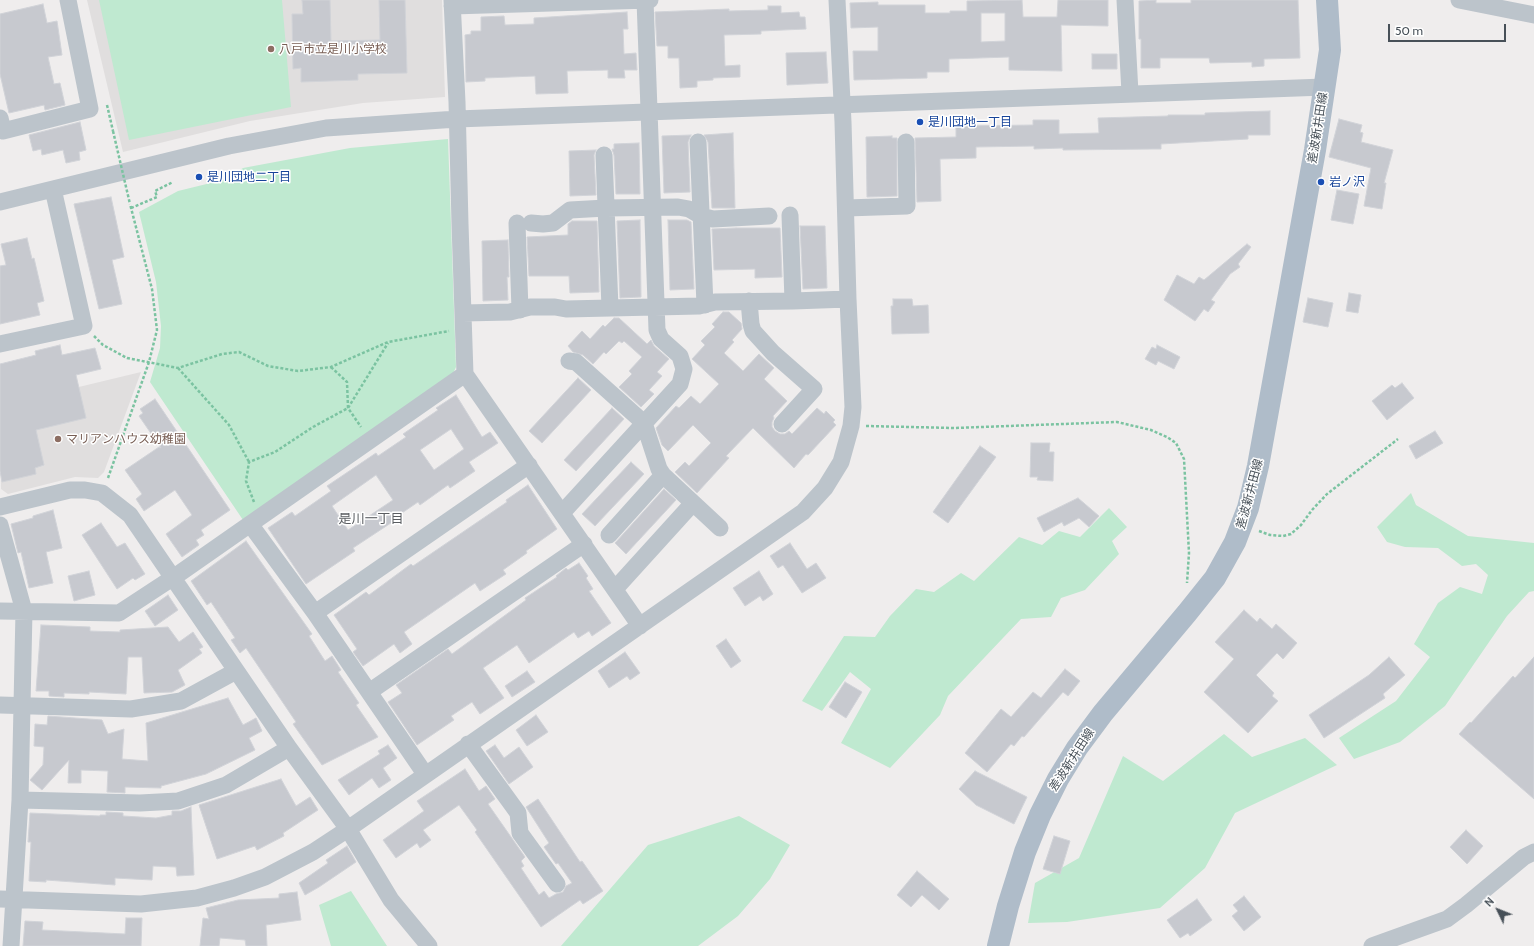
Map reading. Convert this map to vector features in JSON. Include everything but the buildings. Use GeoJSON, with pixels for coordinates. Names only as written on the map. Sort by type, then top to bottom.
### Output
{"type":"FeatureCollection","features":[{"type":"Feature","properties":{"kind":"main road","name":"差波新井田線"},"geometry":{"type":"LineString","coordinates":[[998,946],[1008,906],[1025,852],[1040,815],[1058,779],[1077,748],[1103,713],[1215,578],[1235,542],[1248,508],[1258,466],[1314,158],[1330,50],[1327,0]]}},
{"type":"Feature","properties":{"kind":"street"},"geometry":{"type":"LineString","coordinates":[[0,118],[3,131],[90,109],[68,0]]}},
{"type":"Feature","properties":{"kind":"street"},"geometry":{"type":"LineString","coordinates":[[562,513],[680,384],[684,369],[680,356],[661,339],[658,334],[645,0]]}},
{"type":"Feature","properties":{"kind":"street"},"geometry":{"type":"LineString","coordinates":[[640,626],[465,374],[452,3],[650,0]]}},
{"type":"Feature","properties":{"kind":"street"},"geometry":{"type":"LineString","coordinates":[[7,899],[141,904],[197,898],[234,888],[265,876],[313,852],[803,512],[825,488],[841,462],[851,426],[853,407],[837,0]]}},
{"type":"Feature","properties":{"kind":"street"},"geometry":{"type":"LineString","coordinates":[[1125,0],[1130,93]]}},
{"type":"Feature","properties":{"kind":"street"},"geometry":{"type":"LineString","coordinates":[[1459,0],[1534,15]]}},
{"type":"Feature","properties":{"kind":"street"},"geometry":{"type":"LineString","coordinates":[[0,202],[229,146],[326,128],[457,119],[649,111],[1324,87]]}},
{"type":"Feature","properties":{"kind":"street"},"geometry":{"type":"LineString","coordinates":[[698,142],[705,305]]}},
{"type":"Feature","properties":{"kind":"street"},"geometry":{"type":"LineString","coordinates":[[846,208],[907,206],[906,142]]}},
{"type":"Feature","properties":{"kind":"street"},"geometry":{"type":"LineString","coordinates":[[604,155],[610,308]]}},
{"type":"Feature","properties":{"kind":"street"},"geometry":{"type":"LineString","coordinates":[[0,344],[84,326],[53,189]]}},
{"type":"Feature","properties":{"kind":"street"},"geometry":{"type":"LineString","coordinates":[[520,310],[524,223],[553,223],[570,210],[606,208],[678,207],[689,209],[701,216],[713,219],[769,216]]}},
{"type":"Feature","properties":{"kind":"street"},"geometry":{"type":"LineString","coordinates":[[790,215],[792,301]]}},
{"type":"Feature","properties":{"kind":"street"},"geometry":{"type":"LineString","coordinates":[[464,320],[530,307],[610,308],[699,306],[715,302],[848,299]]}},
{"type":"Feature","properties":{"kind":"street"},"geometry":{"type":"LineString","coordinates":[[749,301],[753,331],[773,353],[814,389],[782,424]]}},
{"type":"Feature","properties":{"kind":"street"},"geometry":{"type":"LineString","coordinates":[[569,361],[576,362],[644,423],[659,469],[663,475],[720,528]]}},
{"type":"Feature","properties":{"kind":"street"},"geometry":{"type":"LineString","coordinates":[[0,610],[119,613],[172,579],[465,374]]}},
{"type":"Feature","properties":{"kind":"street"},"geometry":{"type":"LineString","coordinates":[[315,613],[529,465]]}},
{"type":"Feature","properties":{"kind":"street"},"geometry":{"type":"LineString","coordinates":[[610,535],[663,475]]}},
{"type":"Feature","properties":{"kind":"street"},"geometry":{"type":"LineString","coordinates":[[0,507],[70,490],[85,490],[102,493],[130,515],[172,579],[289,748],[348,828],[391,900],[429,946]]}},
{"type":"Feature","properties":{"kind":"street"},"geometry":{"type":"LineString","coordinates":[[615,589],[693,503]]}},
{"type":"Feature","properties":{"kind":"street"},"geometry":{"type":"LineString","coordinates":[[255,521],[315,613],[425,774]]}},
{"type":"Feature","properties":{"kind":"street"},"geometry":{"type":"LineString","coordinates":[[0,526],[24,611],[20,800],[7,899],[11,946]]}},
{"type":"Feature","properties":{"kind":"street"},"geometry":{"type":"LineString","coordinates":[[369,692],[584,544]]}},
{"type":"Feature","properties":{"kind":"street"},"geometry":{"type":"LineString","coordinates":[[0,705],[131,709],[181,701],[236,671]]}},
{"type":"Feature","properties":{"kind":"street"},"geometry":{"type":"LineString","coordinates":[[468,744],[518,813],[520,833],[557,884]]}},
{"type":"Feature","properties":{"kind":"street"},"geometry":{"type":"LineString","coordinates":[[20,800],[140,804],[178,801],[226,785],[289,748]]}},
{"type":"Feature","properties":{"kind":"street"},"geometry":{"type":"LineString","coordinates":[[1372,946],[1447,919],[1524,857],[1534,852]]}},
{"type":"Feature","properties":{"kind":"path"},"geometry":{"type":"LineString","coordinates":[[102,493],[110,475],[149,362],[157,330],[152,289],[113,131]]}},
{"type":"Feature","properties":{"kind":"path"},"geometry":{"type":"LineString","coordinates":[[131,208],[157,197],[155,191],[174,182]]}},
{"type":"Feature","properties":{"kind":"path"},"geometry":{"type":"LineString","coordinates":[[91,333],[103,344],[127,358],[178,368],[222,354],[239,352],[268,366],[298,371],[331,367],[388,342],[464,320]]}},
{"type":"Feature","properties":{"kind":"path"},"geometry":{"type":"LineString","coordinates":[[249,462],[275,452],[313,427],[348,408],[388,342]]}},
{"type":"Feature","properties":{"kind":"path"},"geometry":{"type":"LineString","coordinates":[[331,367],[347,382],[348,408],[369,441]]}},
{"type":"Feature","properties":{"kind":"path"},"geometry":{"type":"LineString","coordinates":[[178,368],[229,425],[249,462],[246,481],[255,521]]}},
{"type":"Feature","properties":{"kind":"path"},"geometry":{"type":"LineString","coordinates":[[851,426],[954,428],[1117,422],[1151,430],[1167,437],[1176,443],[1184,459],[1189,553],[1186,594],[1192,607]]}},
{"type":"Feature","properties":{"kind":"path"},"geometry":{"type":"LineString","coordinates":[[1242,525],[1270,535],[1283,536],[1291,534],[1302,525],[1312,510],[1327,494],[1398,440]]}},
{"type":"Feature","properties":{"kind":"shaded area","name":"八戸市立是川小学校"},"geometry":{"type":"Polygon","coordinates":[[[87,0],[442,0],[445,97],[363,103],[250,121],[123,152],[87,0]]]}},
{"type":"Feature","properties":{"kind":"shaded area","name":"マリアンハウス幼稚園"},"geometry":{"type":"Polygon","coordinates":[[[141,372],[104,472],[98,478],[75,477],[8,494],[1,489],[0,406],[141,372]]]}},
{"type":"Feature","properties":{"kind":"green space"},"geometry":{"type":"Polygon","coordinates":[[[99,0],[282,0],[291,107],[129,140],[99,0]]]}},
{"type":"Feature","properties":{"kind":"green space"},"geometry":{"type":"Polygon","coordinates":[[[448,139],[456,367],[452,376],[243,520],[150,382],[160,348],[161,326],[156,282],[139,212],[178,191],[227,179],[243,168],[350,148],[448,139]]]}},
{"type":"Feature","properties":{"kind":"green space"},"geometry":{"type":"Polygon","coordinates":[[[1411,493],[1416,505],[1468,536],[1534,543],[1534,591],[1529,592],[1507,616],[1445,706],[1400,742],[1354,759],[1339,738],[1396,701],[1430,657],[1414,644],[1438,603],[1460,587],[1482,594],[1488,575],[1476,564],[1462,566],[1438,548],[1405,547],[1387,542],[1377,527],[1411,493]]]}},
{"type":"Feature","properties":{"kind":"green space"},"geometry":{"type":"Polygon","coordinates":[[[1109,508],[1127,527],[1112,541],[1119,554],[1085,590],[1061,598],[1051,617],[1021,619],[948,696],[940,715],[890,768],[841,743],[871,689],[850,672],[822,711],[802,701],[844,636],[875,637],[890,616],[916,589],[934,592],[961,573],[974,581],[1019,537],[1042,545],[1059,531],[1080,537],[1109,508]]]}},
{"type":"Feature","properties":{"kind":"green space"},"geometry":{"type":"Polygon","coordinates":[[[1224,734],[1252,757],[1305,738],[1337,765],[1235,813],[1205,868],[1160,908],[1067,922],[1028,923],[1035,883],[1079,858],[1123,756],[1163,781],[1224,734]]]}},
{"type":"Feature","properties":{"kind":"green space"},"geometry":{"type":"Polygon","coordinates":[[[739,816],[790,845],[770,879],[738,916],[698,946],[561,946],[648,845],[739,816]]]}},
{"type":"Feature","properties":{"kind":"green space"},"geometry":{"type":"Polygon","coordinates":[[[351,891],[387,946],[331,946],[319,905],[351,891]]]}},
{"type":"Feature","properties":{"kind":"place","name":"八戸市立是川小学校"},"geometry":{"type":"Point","coordinates":[271,49]}},
{"type":"Feature","properties":{"kind":"place","name":"是川団地一丁目"},"geometry":{"type":"Point","coordinates":[920,122]}},
{"type":"Feature","properties":{"kind":"place","name":"是川団地二丁目"},"geometry":{"type":"Point","coordinates":[199,177]}},
{"type":"Feature","properties":{"kind":"place","name":"岩ノ沢"},"geometry":{"type":"Point","coordinates":[1321,182]}},
{"type":"Feature","properties":{"kind":"place","name":"マリアンハウス幼稚園"},"geometry":{"type":"Point","coordinates":[58,439]}},
{"type":"Feature","properties":{"kind":"district","name":"是川一丁目"},"geometry":{"type":"Point","coordinates":[371,519]}}]}
